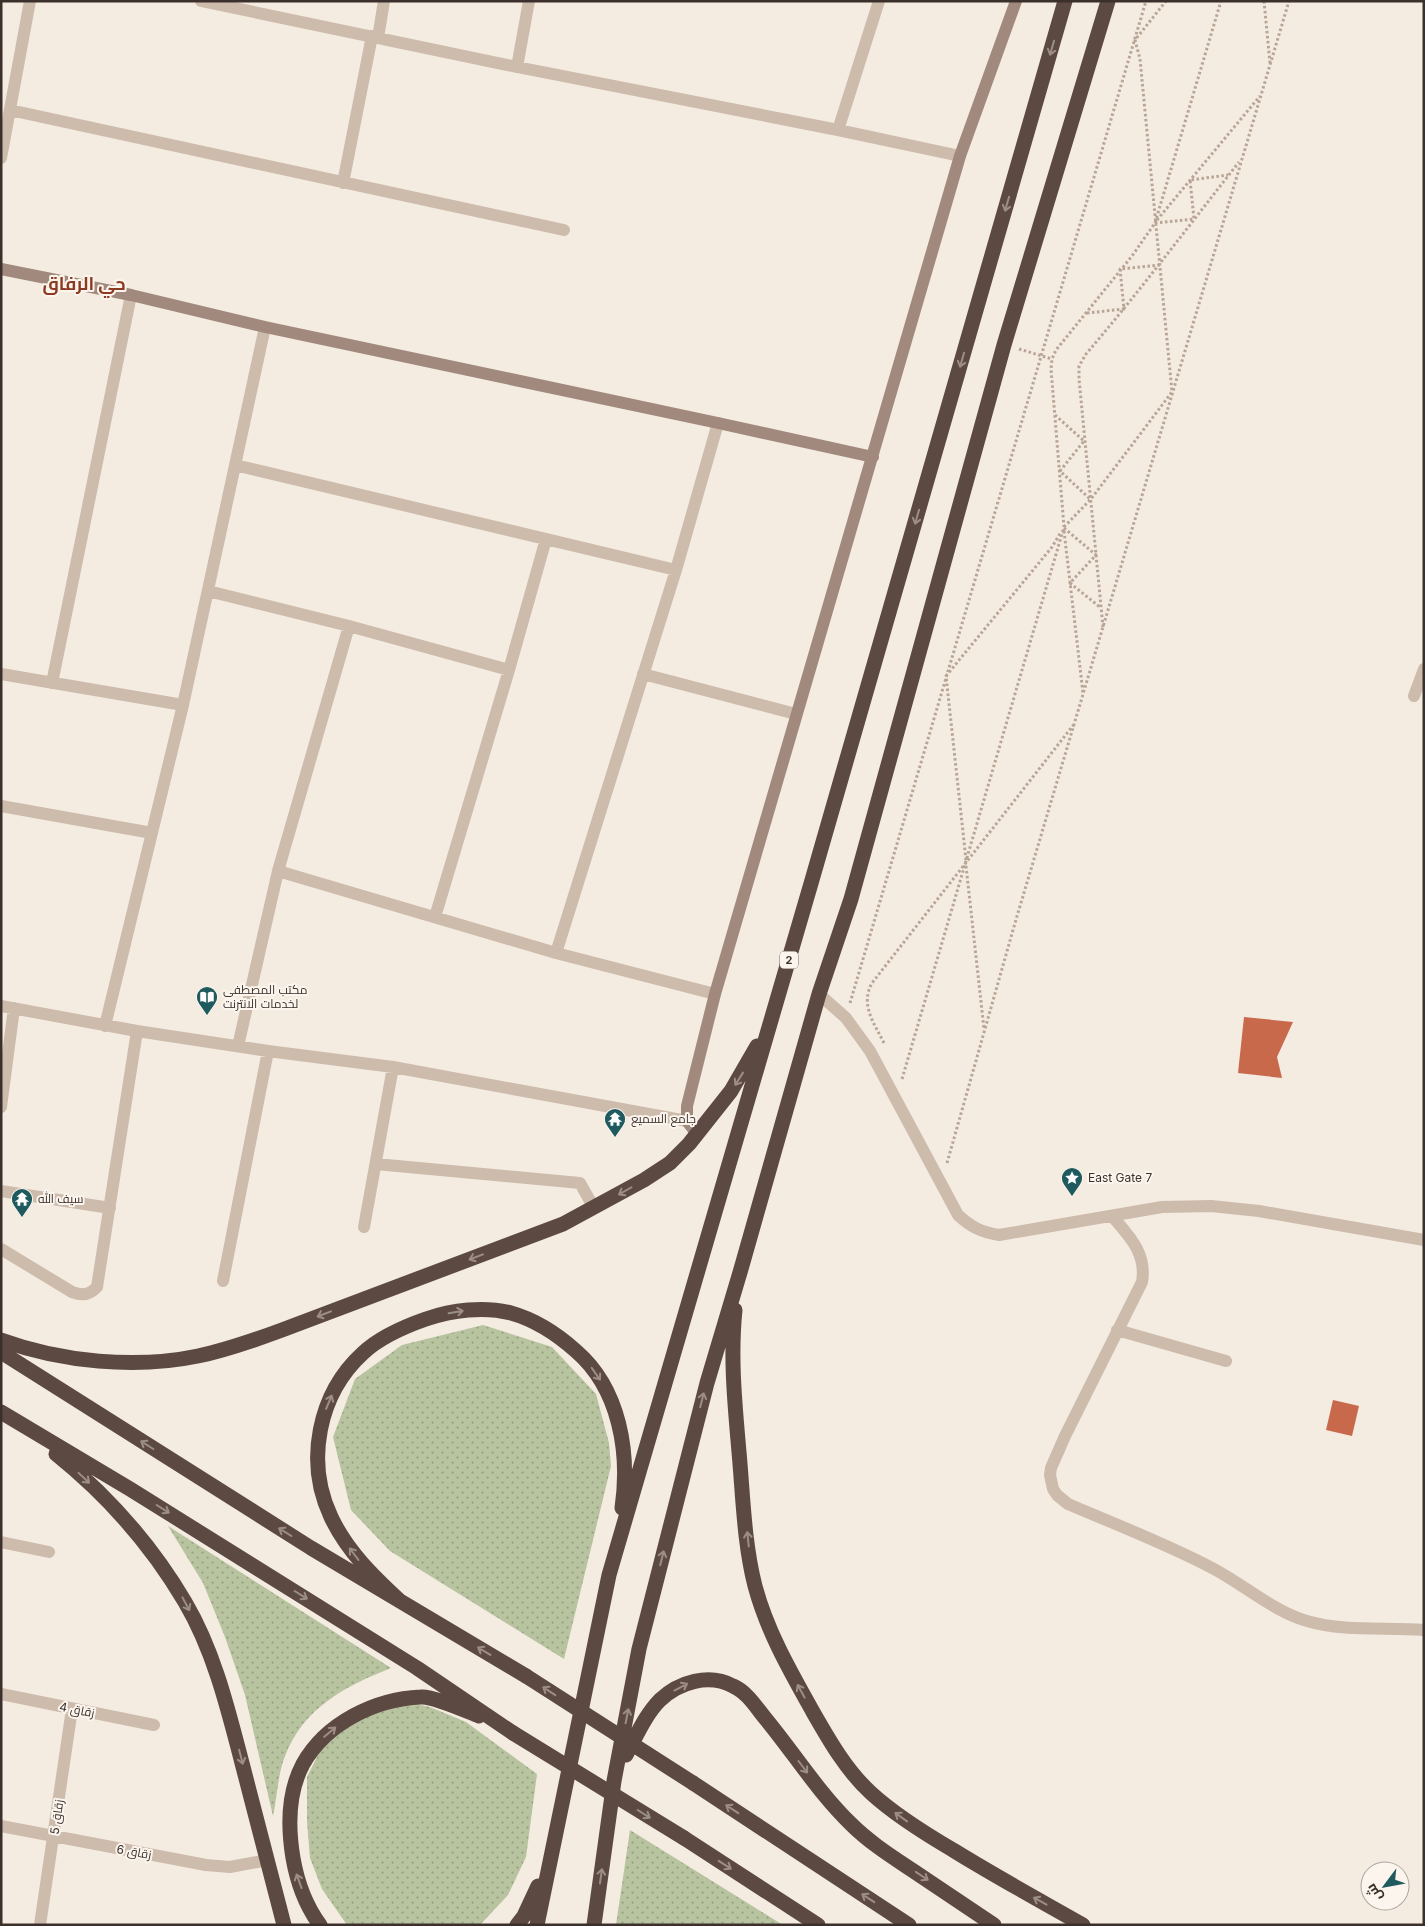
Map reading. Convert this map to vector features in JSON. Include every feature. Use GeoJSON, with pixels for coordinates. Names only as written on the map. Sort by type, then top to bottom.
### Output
{"type":"FeatureCollection","features":[{"type":"Feature","properties":{"kind":"highway","name":"2"},"geometry":{"type":"LineString","coordinates":[[537,1925],[552,1844],[609,1575],[781,987],[1065,1]]}},
{"type":"Feature","properties":{"kind":"highway"},"geometry":{"type":"LineString","coordinates":[[594,1925],[614,1782],[639,1649],[707,1383],[819,994],[851,899],[1004,345],[1108,1]]}},
{"type":"Feature","properties":{"kind":"highway"},"geometry":{"type":"LineString","coordinates":[[1,1340],[83,1360],[155,1362],[198,1356],[240,1345],[282,1330],[564,1224],[670,1163],[697,1134],[731,1091],[744,1071],[769,1020],[781,987]]}},
{"type":"Feature","properties":{"kind":"highway"},"geometry":{"type":"LineString","coordinates":[[741,1269],[736,1296],[732,1349],[736,1423],[749,1553],[762,1610],[786,1665],[833,1746],[855,1776],[871,1793],[902,1818],[929,1836],[1083,1925]]}},
{"type":"Feature","properties":{"kind":"highway"},"geometry":{"type":"LineString","coordinates":[[400,1601],[360,1562],[330,1516],[322,1493],[318,1473],[318,1446],[322,1418],[332,1393],[344,1375],[363,1353],[387,1335],[411,1324],[461,1311],[493,1310],[530,1319],[566,1342],[598,1374],[609,1395],[618,1419],[623,1450],[623,1500],[609,1575]]}},
{"type":"Feature","properties":{"kind":"highway"},"geometry":{"type":"LineString","coordinates":[[1,1352],[311,1548],[526,1676],[693,1783],[908,1925]]}},
{"type":"Feature","properties":{"kind":"highway"},"geometry":{"type":"LineString","coordinates":[[3,1413],[130,1489],[400,1657],[514,1733],[684,1838],[818,1925]]}},
{"type":"Feature","properties":{"kind":"highway"},"geometry":{"type":"LineString","coordinates":[[3,1413],[68,1463],[103,1496],[162,1565],[186,1604],[206,1647],[222,1689],[284,1925]]}},
{"type":"Feature","properties":{"kind":"highway"},"geometry":{"type":"LineString","coordinates":[[614,1782],[622,1761],[633,1741],[651,1711],[661,1699],[677,1688],[694,1681],[715,1680],[734,1686],[743,1692],[832,1805],[853,1826],[899,1861],[994,1925]]}},
{"type":"Feature","properties":{"kind":"highway"},"geometry":{"type":"LineString","coordinates":[[320,1925],[305,1897],[296,1872],[291,1844],[290,1815],[294,1790],[303,1765],[320,1740],[340,1724],[364,1710],[394,1700],[423,1696],[497,1722]]}},
{"type":"Feature","properties":{"kind":"highway"},"geometry":{"type":"LineString","coordinates":[[517,1925],[533,1899],[552,1844]]}},
{"type":"Feature","properties":{"kind":"highway"},"geometry":{"type":"LineString","coordinates":[[795,1911],[809,1925]]}},
{"type":"Feature","properties":{"kind":"street"},"geometry":{"type":"LineString","coordinates":[[1,158],[30,1]]}},
{"type":"Feature","properties":{"kind":"street"},"geometry":{"type":"LineString","coordinates":[[201,1],[960,156]]}},
{"type":"Feature","properties":{"kind":"street"},"geometry":{"type":"LineString","coordinates":[[343,183],[384,1]]}},
{"type":"Feature","properties":{"kind":"street"},"geometry":{"type":"LineString","coordinates":[[517,67],[530,1]]}},
{"type":"Feature","properties":{"kind":"street"},"geometry":{"type":"LineString","coordinates":[[838,130],[879,1]]}},
{"type":"Feature","properties":{"kind":"street"},"geometry":{"type":"LineString","coordinates":[[697,1134],[687,1121],[687,1106],[715,994],[960,156],[1016,1]]}},
{"type":"Feature","properties":{"kind":"street"},"geometry":{"type":"LineString","coordinates":[[10,110],[564,230]]}},
{"type":"Feature","properties":{"kind":"street"},"geometry":{"type":"LineString","coordinates":[[1,269],[131,295],[265,326],[872,457]]}},
{"type":"Feature","properties":{"kind":"street"},"geometry":{"type":"LineString","coordinates":[[52,682],[131,295]]}},
{"type":"Feature","properties":{"kind":"street"},"geometry":{"type":"LineString","coordinates":[[105,1026],[183,705],[265,326]]}},
{"type":"Feature","properties":{"kind":"street"},"geometry":{"type":"LineString","coordinates":[[556,953],[676,570],[718,423]]}},
{"type":"Feature","properties":{"kind":"street"},"geometry":{"type":"LineString","coordinates":[[235,465],[676,570]]}},
{"type":"Feature","properties":{"kind":"street"},"geometry":{"type":"LineString","coordinates":[[435,918],[546,539]]}},
{"type":"Feature","properties":{"kind":"street"},"geometry":{"type":"LineString","coordinates":[[208,591],[350,626],[509,670]]}},
{"type":"Feature","properties":{"kind":"street"},"geometry":{"type":"LineString","coordinates":[[238,1046],[278,871],[350,626]]}},
{"type":"Feature","properties":{"kind":"street"},"geometry":{"type":"LineString","coordinates":[[1414,696],[1424,669]]}},
{"type":"Feature","properties":{"kind":"street"},"geometry":{"type":"LineString","coordinates":[[1,674],[183,705]]}},
{"type":"Feature","properties":{"kind":"street"},"geometry":{"type":"LineString","coordinates":[[643,674],[796,714]]}},
{"type":"Feature","properties":{"kind":"street"},"geometry":{"type":"LineString","coordinates":[[1,806],[152,833]]}},
{"type":"Feature","properties":{"kind":"street"},"geometry":{"type":"LineString","coordinates":[[278,871],[556,953],[715,994]]}},
{"type":"Feature","properties":{"kind":"street"},"geometry":{"type":"LineString","coordinates":[[819,994],[846,1018],[870,1051],[958,1215],[969,1226],[983,1232],[999,1235],[1170,1207],[1227,1207],[1424,1240]]}},
{"type":"Feature","properties":{"kind":"street"},"geometry":{"type":"LineString","coordinates":[[1,1108],[7,1007],[137,1031],[268,1051],[393,1067],[687,1121]]}},
{"type":"Feature","properties":{"kind":"street"},"geometry":{"type":"LineString","coordinates":[[1,1249],[72,1292],[81,1295],[90,1293],[97,1287],[137,1031]]}},
{"type":"Feature","properties":{"kind":"street"},"geometry":{"type":"LineString","coordinates":[[223,1281],[268,1051]]}},
{"type":"Feature","properties":{"kind":"street"},"geometry":{"type":"LineString","coordinates":[[364,1227],[393,1067]]}},
{"type":"Feature","properties":{"kind":"street"},"geometry":{"type":"LineString","coordinates":[[376,1164],[580,1183],[594,1208]]}},
{"type":"Feature","properties":{"kind":"street"},"geometry":{"type":"LineString","coordinates":[[1,1191],[110,1208]]}},
{"type":"Feature","properties":{"kind":"street"},"geometry":{"type":"LineString","coordinates":[[1112,1216],[1134,1242],[1141,1257],[1143,1265],[1142,1282],[1051,1468],[1051,1482],[1057,1495],[1068,1504],[1209,1566],[1280,1609],[1305,1621],[1332,1627],[1424,1630]]}},
{"type":"Feature","properties":{"kind":"street"},"geometry":{"type":"LineString","coordinates":[[1117,1330],[1226,1360]]}},
{"type":"Feature","properties":{"kind":"street"},"geometry":{"type":"LineString","coordinates":[[1,1542],[49,1552]]}},
{"type":"Feature","properties":{"kind":"street","name":"زقاق 4"},"geometry":{"type":"LineString","coordinates":[[1,1694],[154,1725]]}},
{"type":"Feature","properties":{"kind":"street","name":"زقاق 5"},"geometry":{"type":"LineString","coordinates":[[40,1925],[72,1709]]}},
{"type":"Feature","properties":{"kind":"street","name":"زقاق 6"},"geometry":{"type":"LineString","coordinates":[[1,1826],[206,1865],[230,1867],[268,1860]]}},
{"type":"Feature","properties":{"kind":"path"},"geometry":{"type":"LineString","coordinates":[[846,1018],[1146,1]]}},
{"type":"Feature","properties":{"kind":"path"},"geometry":{"type":"LineString","coordinates":[[984,1032],[946,676],[1052,547],[1064,527],[1091,499],[1172,392],[1140,59],[1136,40],[1166,1]]}},
{"type":"Feature","properties":{"kind":"path"},"geometry":{"type":"LineString","coordinates":[[1155,223],[1221,1]]}},
{"type":"Feature","properties":{"kind":"path"},"geometry":{"type":"LineString","coordinates":[[1264,1],[1270,64]]}},
{"type":"Feature","properties":{"kind":"path"},"geometry":{"type":"LineString","coordinates":[[943,1163],[946,1164],[1172,392],[1289,1]]}},
{"type":"Feature","properties":{"kind":"path"},"geometry":{"type":"LineString","coordinates":[[1083,696],[1064,527],[1051,369],[1052,359],[1056,350],[1139,247],[1155,223],[1261,95]]}},
{"type":"Feature","properties":{"kind":"path"},"geometry":{"type":"LineString","coordinates":[[1103,628],[1084,441],[1079,366],[1086,354],[1160,265],[1194,218],[1241,160]]}},
{"type":"Feature","properties":{"kind":"path"},"geometry":{"type":"LineString","coordinates":[[1190,180],[1229,175]]}},
{"type":"Feature","properties":{"kind":"path"},"geometry":{"type":"LineString","coordinates":[[1190,180],[1194,218]]}},
{"type":"Feature","properties":{"kind":"path"},"geometry":{"type":"LineString","coordinates":[[1155,223],[1194,218]]}},
{"type":"Feature","properties":{"kind":"path"},"geometry":{"type":"LineString","coordinates":[[1120,269],[1160,265]]}},
{"type":"Feature","properties":{"kind":"path"},"geometry":{"type":"LineString","coordinates":[[1120,269],[1124,309]]}},
{"type":"Feature","properties":{"kind":"path"},"geometry":{"type":"LineString","coordinates":[[1086,313],[1124,309]]}},
{"type":"Feature","properties":{"kind":"path"},"geometry":{"type":"LineString","coordinates":[[1004,345],[1052,359]]}},
{"type":"Feature","properties":{"kind":"path"},"geometry":{"type":"LineString","coordinates":[[1055,414],[1084,441]]}},
{"type":"Feature","properties":{"kind":"path"},"geometry":{"type":"LineString","coordinates":[[1060,472],[1084,441]]}},
{"type":"Feature","properties":{"kind":"path"},"geometry":{"type":"LineString","coordinates":[[1060,472],[1091,499]]}},
{"type":"Feature","properties":{"kind":"path"},"geometry":{"type":"LineString","coordinates":[[1064,527],[1096,555]]}},
{"type":"Feature","properties":{"kind":"path"},"geometry":{"type":"LineString","coordinates":[[898,1071],[902,1080],[1064,527]]}},
{"type":"Feature","properties":{"kind":"path"},"geometry":{"type":"LineString","coordinates":[[1070,584],[1096,555]]}},
{"type":"Feature","properties":{"kind":"path"},"geometry":{"type":"LineString","coordinates":[[1070,584],[1101,608]]}},
{"type":"Feature","properties":{"kind":"path"},"geometry":{"type":"LineString","coordinates":[[886,1047],[867,1006],[868,990],[872,983],[1075,724]]}},
{"type":"Feature","properties":{"kind":"green space"},"geometry":{"type":"Polygon","coordinates":[[[483,1325],[552,1347],[596,1394],[609,1443],[611,1466],[564,1659],[390,1551],[351,1510],[333,1437],[355,1379],[402,1345],[483,1325]]]}},
{"type":"Feature","properties":{"kind":"green space"},"geometry":{"type":"Polygon","coordinates":[[[168,1526],[391,1668],[358,1682],[328,1700],[303,1724],[285,1756],[279,1778],[273,1816],[245,1695],[225,1637],[203,1583],[168,1526]]]}},
{"type":"Feature","properties":{"kind":"green space"},"geometry":{"type":"Polygon","coordinates":[[[407,1702],[430,1707],[466,1722],[537,1774],[526,1857],[508,1895],[480,1925],[347,1925],[322,1889],[310,1858],[307,1821],[307,1777],[322,1747],[347,1723],[407,1702]]]}},
{"type":"Feature","properties":{"kind":"green space"},"geometry":{"type":"Polygon","coordinates":[[[630,1830],[783,1925],[616,1925],[630,1830]]]}},
{"type":"Feature","properties":{"kind":"building"},"geometry":{"type":"Polygon","coordinates":[[[1244,1017],[1293,1022],[1277,1057],[1282,1078],[1238,1073],[1244,1017]]]}},
{"type":"Feature","properties":{"kind":"building"},"geometry":{"type":"Polygon","coordinates":[[[1333,1400],[1359,1406],[1352,1436],[1326,1430],[1333,1400]]]}},
{"type":"Feature","properties":{"kind":"place","name":"مكتب المصطفى لخدمات الانترنت"},"geometry":{"type":"Point","coordinates":[207,1016]}},
{"type":"Feature","properties":{"kind":"place","name":"جامع السميع"},"geometry":{"type":"Point","coordinates":[615,1138]}},
{"type":"Feature","properties":{"kind":"place","name":"East Gate 7"},"geometry":{"type":"Point","coordinates":[1072,1197]}},
{"type":"Feature","properties":{"kind":"place","name":"سيف الله"},"geometry":{"type":"Point","coordinates":[22,1218]}},
{"type":"Feature","properties":{"kind":"district","name":"حي الرفاق"},"geometry":{"type":"Point","coordinates":[84,284]}}]}
